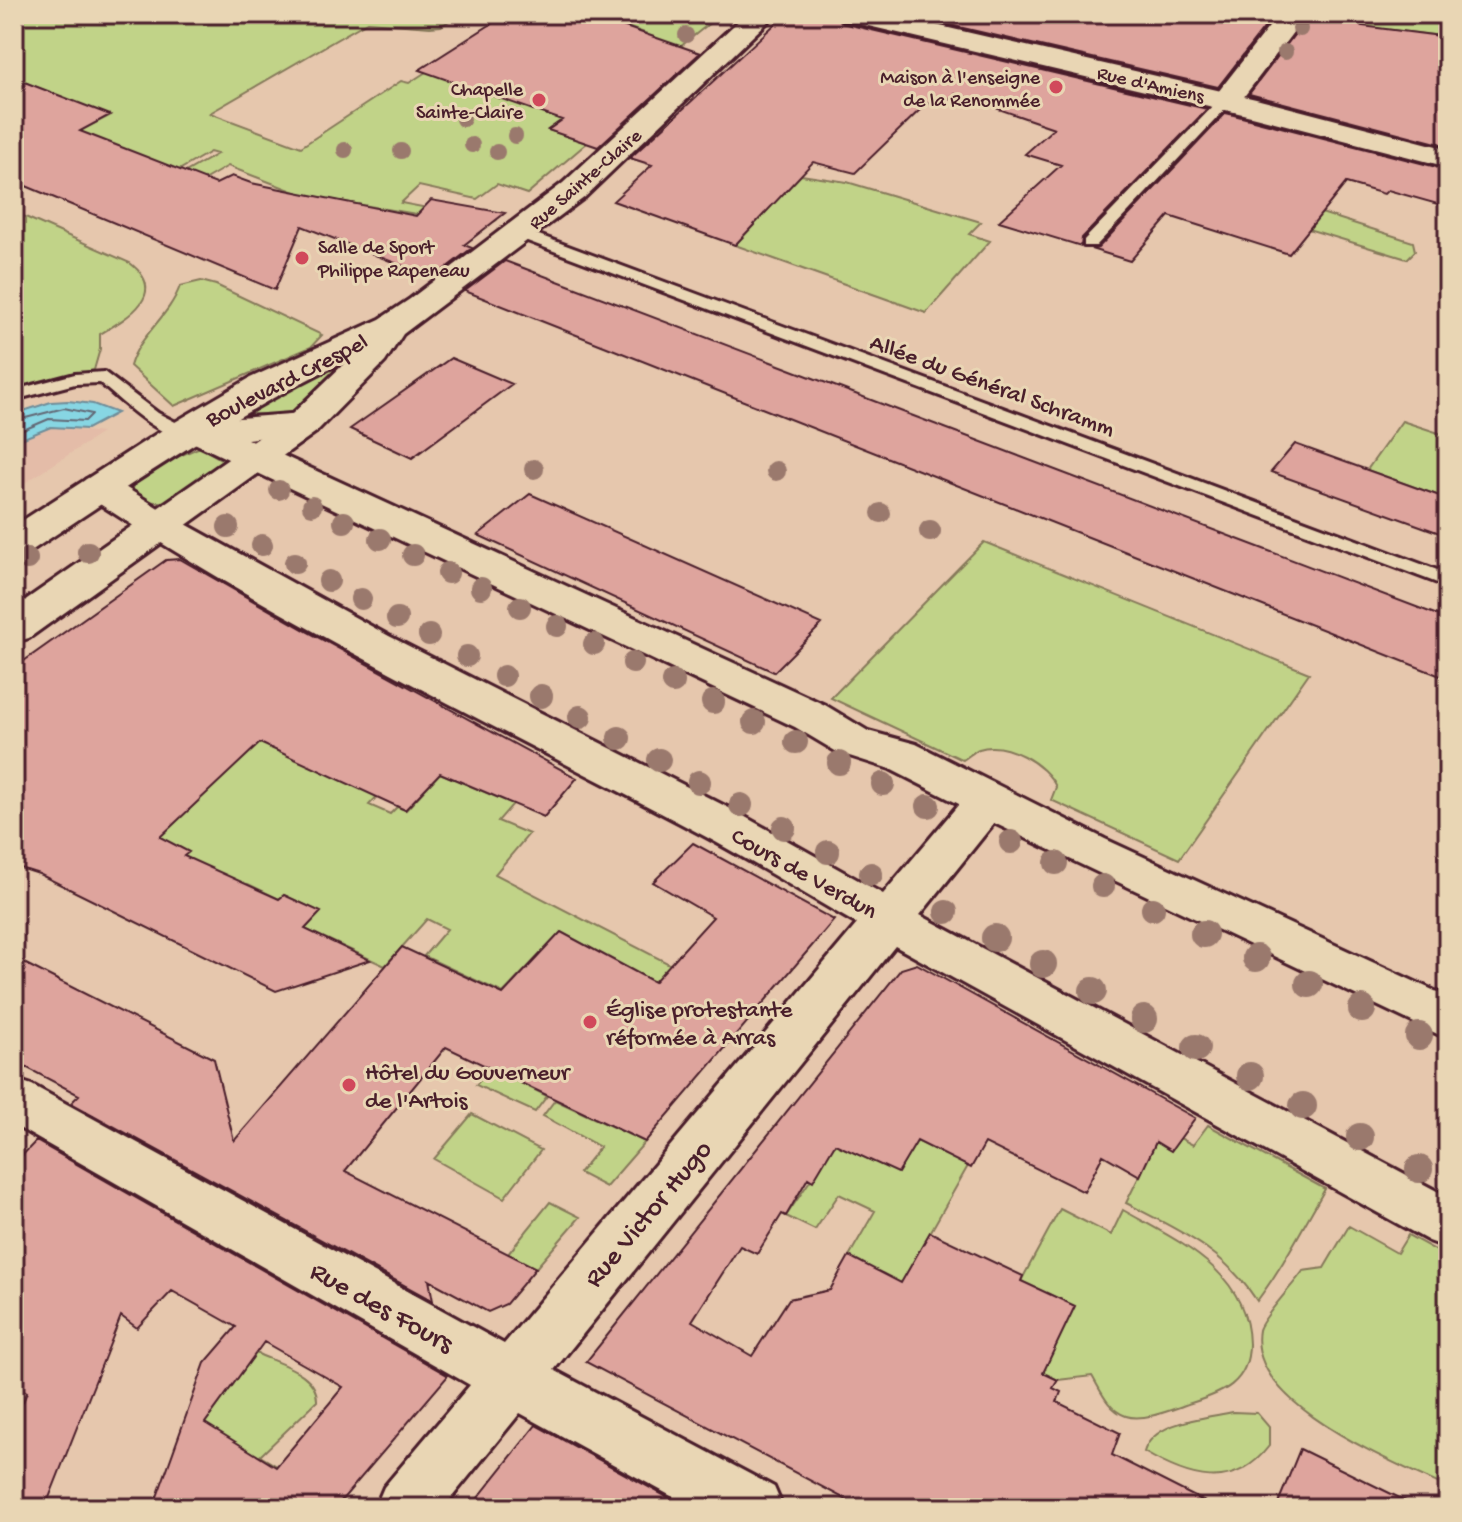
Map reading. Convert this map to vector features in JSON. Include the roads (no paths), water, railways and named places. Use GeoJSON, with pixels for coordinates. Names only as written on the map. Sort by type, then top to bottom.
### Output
{"type":"FeatureCollection","features":[{"type":"Feature","properties":{"kind":"street","name":"Rue Sainte-Claire"},"geometry":{"type":"LineString","coordinates":[[392,326],[574,190],[762,14]]}},
{"type":"Feature","properties":{"kind":"street","name":"Rue d'Amiens"},"geometry":{"type":"LineString","coordinates":[[853,14],[911,20],[1435,158]]}},
{"type":"Feature","properties":{"kind":"street"},"geometry":{"type":"LineString","coordinates":[[1226,101],[1293,14]]}},
{"type":"Feature","properties":{"kind":"street","name":"Boulevard Crespel"},"geometry":{"type":"LineString","coordinates":[[14,628],[303,424],[373,355],[392,326]]}},
{"type":"Feature","properties":{"kind":"street","name":"Boulevard Crespel"},"geometry":{"type":"LineString","coordinates":[[14,544],[99,487],[263,386],[392,326]]}},
{"type":"Feature","properties":{"kind":"street"},"geometry":{"type":"LineString","coordinates":[[192,432],[303,424]]}},
{"type":"Feature","properties":{"kind":"street"},"geometry":{"type":"LineString","coordinates":[[192,432],[257,459],[810,716],[827,729],[878,753],[900,755],[986,802],[1448,1019]]}},
{"type":"Feature","properties":{"kind":"street","name":"Cours de Verdun"},"geometry":{"type":"LineString","coordinates":[[99,487],[159,526],[374,646],[715,821],[996,981],[1448,1224]]}},
{"type":"Feature","properties":{"kind":"street","name":"Rue Victor Hugo"},"geometry":{"type":"LineString","coordinates":[[405,1508],[986,802]]}},
{"type":"Feature","properties":{"kind":"street","name":"Rue des Fours"},"geometry":{"type":"LineString","coordinates":[[14,1100],[512,1378],[753,1508]]}},
{"type":"Feature","properties":{"kind":"lane"},"geometry":{"type":"LineString","coordinates":[[1090,243],[1226,101]]}},
{"type":"Feature","properties":{"kind":"lane","name":"Allée du Général Schramm"},"geometry":{"type":"LineString","coordinates":[[520,233],[1448,581]]}},
{"type":"Feature","properties":{"kind":"lane"},"geometry":{"type":"LineString","coordinates":[[14,395],[75,379],[104,377],[152,417],[192,432]]}},
{"type":"Feature","properties":{"kind":"water"},"geometry":{"type":"Polygon","coordinates":[[[51,402],[93,404],[117,413],[87,429],[51,427],[14,442],[14,414],[51,402]]]}},
{"type":"Feature","properties":{"kind":"place","name":"Maison à l'enseigne de la Renommée"},"geometry":{"type":"Point","coordinates":[1056,87]}},
{"type":"Feature","properties":{"kind":"place","name":"Chapelle Sainte-Claire"},"geometry":{"type":"Point","coordinates":[539,100]}},
{"type":"Feature","properties":{"kind":"place","name":"Salle de Sport Philippe Rapeneau"},"geometry":{"type":"Point","coordinates":[302,258]}},
{"type":"Feature","properties":{"kind":"place","name":"Église protestante réformée à Arras"},"geometry":{"type":"Point","coordinates":[590,1022]}},
{"type":"Feature","properties":{"kind":"place","name":"Hôtel du Gouverneur de l'Artois"},"geometry":{"type":"Point","coordinates":[349,1085]}}]}
